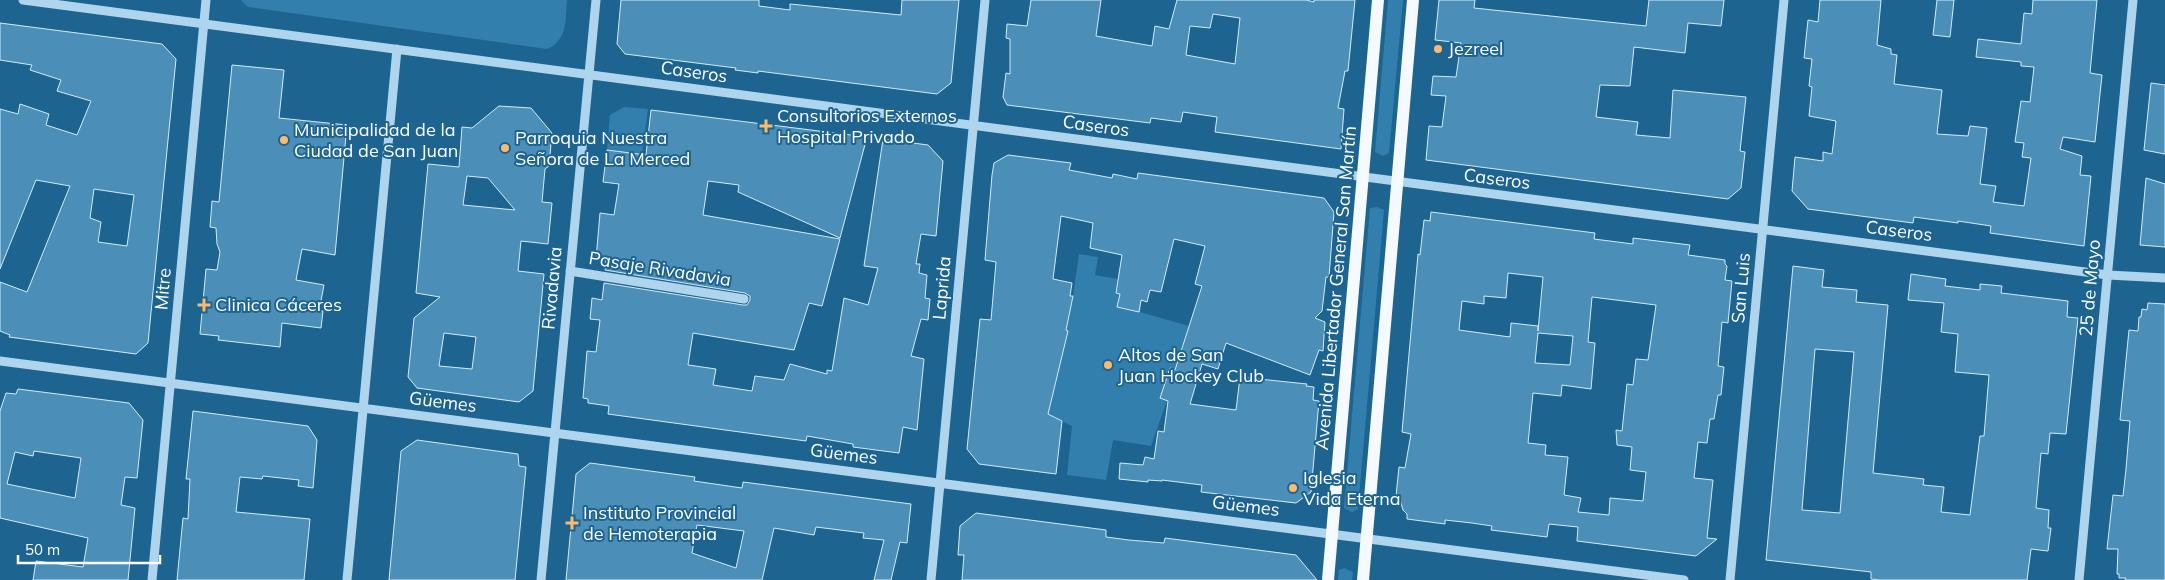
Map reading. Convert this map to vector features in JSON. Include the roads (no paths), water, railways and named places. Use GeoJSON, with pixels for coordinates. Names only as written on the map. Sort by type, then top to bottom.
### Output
{"type":"FeatureCollection","features":[{"type":"Feature","properties":{"kind":"main road","name":"Avenida Libertador General San Martín"},"geometry":{"type":"LineString","coordinates":[[1328,580],[1378,0]]}},
{"type":"Feature","properties":{"kind":"main road"},"geometry":{"type":"LineString","coordinates":[[1363,580],[1413,0]]}},
{"type":"Feature","properties":{"kind":"street","name":"Caseros"},"geometry":{"type":"LineString","coordinates":[[23,0],[2108,275],[2165,278]]}},
{"type":"Feature","properties":{"kind":"street","name":"Mitre"},"geometry":{"type":"LineString","coordinates":[[152,580],[206,0]]}},
{"type":"Feature","properties":{"kind":"street","name":"Rivadavia"},"geometry":{"type":"LineString","coordinates":[[540,580],[596,0]]}},
{"type":"Feature","properties":{"kind":"street","name":"Laprida"},"geometry":{"type":"LineString","coordinates":[[931,580],[985,0]]}},
{"type":"Feature","properties":{"kind":"street","name":"San Luis"},"geometry":{"type":"LineString","coordinates":[[1730,580],[1784,0]]}},
{"type":"Feature","properties":{"kind":"street","name":"25 de Mayo"},"geometry":{"type":"LineString","coordinates":[[2078,580],[2133,0]]}},
{"type":"Feature","properties":{"kind":"street"},"geometry":{"type":"LineString","coordinates":[[347,580],[397,49]]}},
{"type":"Feature","properties":{"kind":"street","name":"Pasaje Rivadavia"},"geometry":{"type":"LineString","coordinates":[[570,271],[744,299]]}},
{"type":"Feature","properties":{"kind":"street","name":"Güemes"},"geometry":{"type":"LineString","coordinates":[[0,361],[1684,580]]}},
{"type":"Feature","properties":{"kind":"place","name":"Jezreel"},"geometry":{"type":"Point","coordinates":[1438,49]}},
{"type":"Feature","properties":{"kind":"place","name":"Consultorios Externos Hospital Privado"},"geometry":{"type":"Point","coordinates":[766,126]}},
{"type":"Feature","properties":{"kind":"place","name":"Municipalidad de la Ciudad de San Juan"},"geometry":{"type":"Point","coordinates":[284,140]}},
{"type":"Feature","properties":{"kind":"place","name":"Parroquia Nuestra Señora de La Merced"},"geometry":{"type":"Point","coordinates":[505,148]}},
{"type":"Feature","properties":{"kind":"place","name":"Clinica Cáceres"},"geometry":{"type":"Point","coordinates":[204,305]}},
{"type":"Feature","properties":{"kind":"place","name":"Altos de San Juan Hockey Club"},"geometry":{"type":"Point","coordinates":[1108,365]}},
{"type":"Feature","properties":{"kind":"place","name":"Iglesia Vida Eterna"},"geometry":{"type":"Point","coordinates":[1293,488]}},
{"type":"Feature","properties":{"kind":"place","name":"Instituto Provincial de Hemoterapia"},"geometry":{"type":"Point","coordinates":[572,523]}}]}
